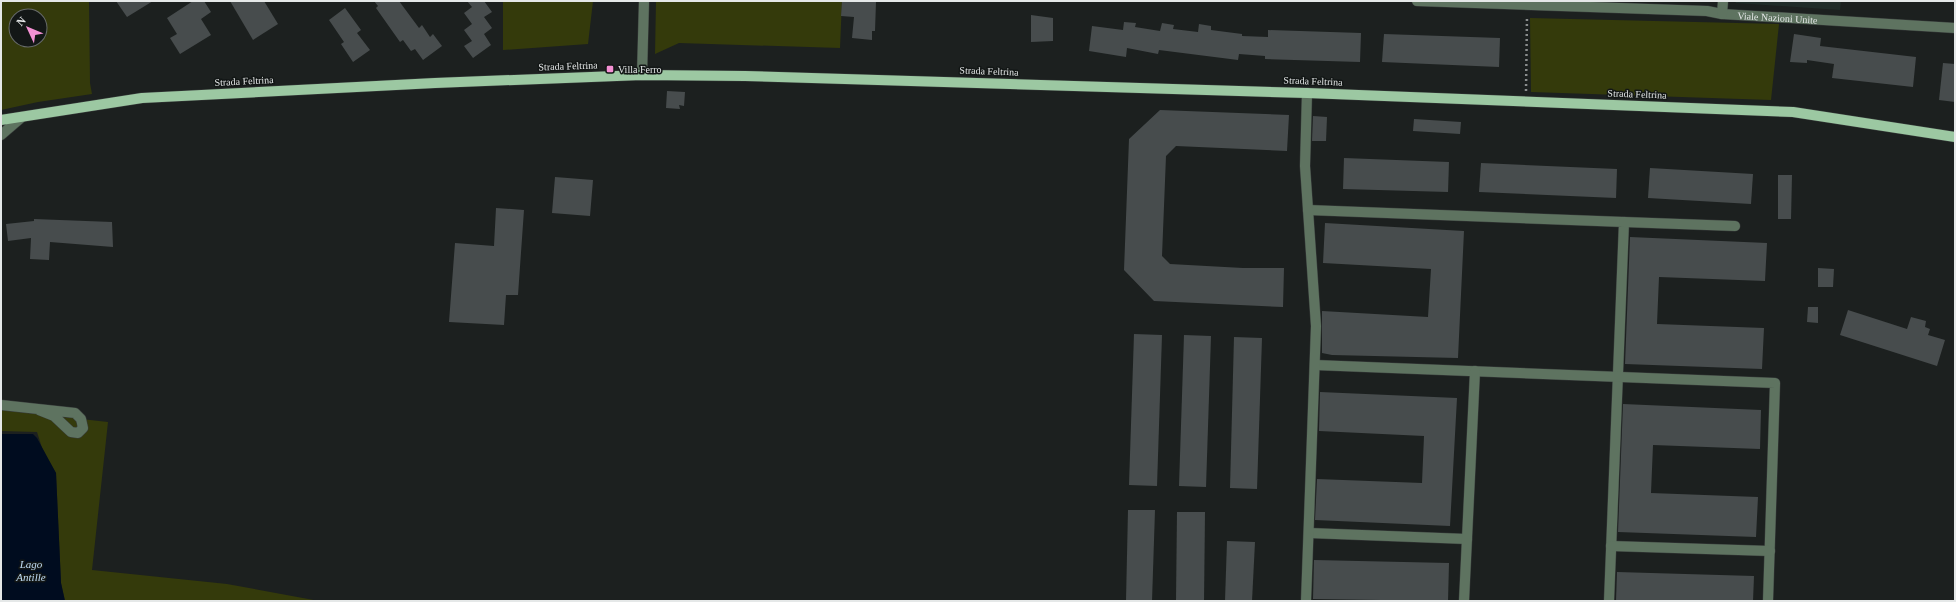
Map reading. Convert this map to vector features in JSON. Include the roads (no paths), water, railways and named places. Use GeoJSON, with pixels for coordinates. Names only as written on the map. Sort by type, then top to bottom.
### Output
{"type":"FeatureCollection","features":[{"type":"Feature","properties":{"kind":"main road","name":"Strada Feltrina"},"geometry":{"type":"LineString","coordinates":[[1,120],[142,98],[435,82],[642,75],[753,76],[1307,93],[1793,112],[1955,136]]}},
{"type":"Feature","properties":{"kind":"street"},"geometry":{"type":"LineString","coordinates":[[642,75],[644,1]]}},
{"type":"Feature","properties":{"kind":"street","name":"Viale Nazioni Unite"},"geometry":{"type":"LineString","coordinates":[[1417,1],[1527,5],[1600,4],[1707,11],[1722,14],[1955,28]]}},
{"type":"Feature","properties":{"kind":"street"},"geometry":{"type":"LineString","coordinates":[[1722,14],[1723,1]]}},
{"type":"Feature","properties":{"kind":"street"},"geometry":{"type":"LineString","coordinates":[[1306,601],[1316,326],[1305,166],[1307,93]]}},
{"type":"Feature","properties":{"kind":"street"},"geometry":{"type":"LineString","coordinates":[[1,135],[22,117]]}},
{"type":"Feature","properties":{"kind":"street"},"geometry":{"type":"LineString","coordinates":[[1308,210],[1735,226]]}},
{"type":"Feature","properties":{"kind":"street"},"geometry":{"type":"LineString","coordinates":[[1609,601],[1624,222]]}},
{"type":"Feature","properties":{"kind":"street"},"geometry":{"type":"LineString","coordinates":[[1315,365],[1775,383],[1768,601]]}},
{"type":"Feature","properties":{"kind":"street"},"geometry":{"type":"LineString","coordinates":[[1464,601],[1475,372]]}},
{"type":"Feature","properties":{"kind":"street"},"geometry":{"type":"LineString","coordinates":[[1,405],[38,410]]}},
{"type":"Feature","properties":{"kind":"street"},"geometry":{"type":"LineString","coordinates":[[1309,533],[1467,539]]}},
{"type":"Feature","properties":{"kind":"street"},"geometry":{"type":"LineString","coordinates":[[1611,546],[1770,552]]}},
{"type":"Feature","properties":{"kind":"water","name":"Lago Antille"},"geometry":{"type":"Polygon","coordinates":[[[1,434],[33,434],[37,438],[56,473],[61,583],[65,601],[1,601],[1,434]]]}},
{"type":"Feature","properties":{"kind":"place","name":"Villa Ferro"},"geometry":{"type":"Point","coordinates":[610,69]}}]}
